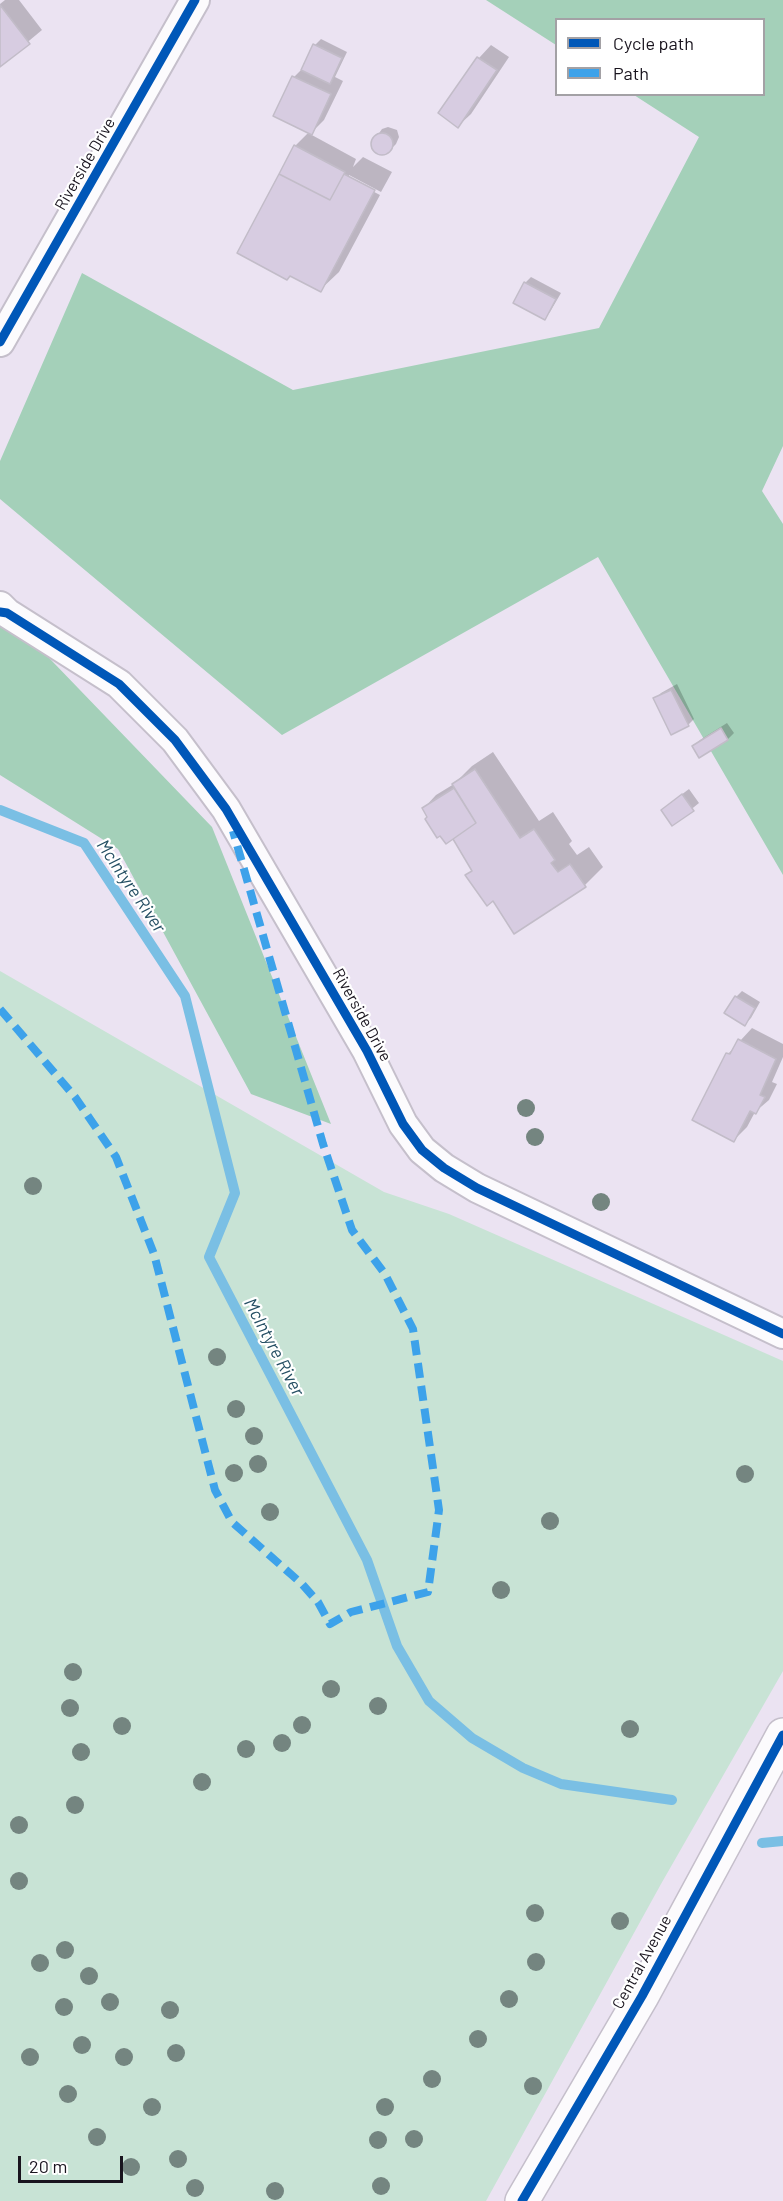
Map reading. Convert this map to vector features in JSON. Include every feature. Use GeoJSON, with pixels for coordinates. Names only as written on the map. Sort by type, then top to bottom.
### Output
{"type":"FeatureCollection","features":[{"type":"Feature","properties":{"kind":"street","name":"Riverside Drive"},"geometry":{"type":"LineString","coordinates":[[0,342],[195,0]]}},
{"type":"Feature","properties":{"kind":"street","name":"Riverside Drive"},"geometry":{"type":"LineString","coordinates":[[0,606],[7,613],[119,684],[175,740],[226,809],[367,1051],[403,1124],[422,1150],[444,1168],[477,1188],[783,1334]]}},
{"type":"Feature","properties":{"kind":"street","name":"Central Avenue"},"geometry":{"type":"LineString","coordinates":[[522,2201],[642,1996],[783,1735]]}},
{"type":"Feature","properties":{"kind":"green space"},"geometry":{"type":"Polygon","coordinates":[[[486,0],[783,0],[783,446],[762,491],[783,524],[783,875],[598,557],[282,735],[0,499],[0,461],[82,273],[293,390],[599,328],[699,137],[636,96],[765,96],[765,18],[555,18],[555,44],[486,0]]]}},
{"type":"Feature","properties":{"kind":"green space"},"geometry":{"type":"Polygon","coordinates":[[[0,607],[212,827],[331,1124],[251,1094],[118,849],[0,775],[0,607]]]}},
{"type":"Feature","properties":{"kind":"green space"},"geometry":{"type":"Polygon","coordinates":[[[0,971],[384,1192],[449,1214],[783,1361],[783,1671],[661,1884],[486,2201],[0,2201],[0,971]]]}},
{"type":"Feature","properties":{"kind":"building"},"geometry":{"type":"Polygon","coordinates":[[[0,5],[30,44],[0,67],[0,5]]]}},
{"type":"Feature","properties":{"kind":"building"},"geometry":{"type":"Polygon","coordinates":[[[313,44],[342,58],[330,84],[301,70],[313,44]]]}},
{"type":"Feature","properties":{"kind":"building"},"geometry":{"type":"Polygon","coordinates":[[[477,57],[497,70],[458,128],[438,113],[477,57]]]}},
{"type":"Feature","properties":{"kind":"building"},"geometry":{"type":"Polygon","coordinates":[[[292,76],[331,94],[312,135],[273,116],[292,76]]]}},
{"type":"Feature","properties":{"kind":"building"},"geometry":{"type":"Polygon","coordinates":[[[382,133],[390,136],[393,144],[390,152],[382,155],[374,152],[371,144],[374,136],[382,133]]]}},
{"type":"Feature","properties":{"kind":"building"},"geometry":{"type":"Polygon","coordinates":[[[294,145],[345,172],[330,200],[279,174],[294,145]]]}},
{"type":"Feature","properties":{"kind":"building"},"geometry":{"type":"Polygon","coordinates":[[[279,174],[330,200],[344,174],[375,190],[321,292],[290,276],[287,280],[237,253],[279,174]]]}},
{"type":"Feature","properties":{"kind":"building"},"geometry":{"type":"Polygon","coordinates":[[[524,282],[556,299],[545,320],[513,303],[524,282]]]}},
{"type":"Feature","properties":{"kind":"building"},"geometry":{"type":"Polygon","coordinates":[[[671,690],[689,726],[671,735],[653,698],[671,690]]]}},
{"type":"Feature","properties":{"kind":"building"},"geometry":{"type":"Polygon","coordinates":[[[721,728],[728,740],[699,758],[692,746],[721,728]]]}},
{"type":"Feature","properties":{"kind":"building"},"geometry":{"type":"Polygon","coordinates":[[[475,769],[520,838],[534,829],[555,860],[551,863],[558,872],[570,864],[586,887],[514,934],[493,901],[487,906],[465,875],[472,871],[453,839],[476,823],[452,784],[475,769]]]}},
{"type":"Feature","properties":{"kind":"building"},"geometry":{"type":"Polygon","coordinates":[[[454,788],[476,823],[446,844],[440,836],[437,838],[425,819],[427,817],[422,808],[454,788]]]}},
{"type":"Feature","properties":{"kind":"building"},"geometry":{"type":"Polygon","coordinates":[[[682,794],[694,811],[672,826],[661,810],[682,794]]]}},
{"type":"Feature","properties":{"kind":"building"},"geometry":{"type":"Polygon","coordinates":[[[735,996],[755,1008],[745,1026],[724,1013],[735,996]]]}},
{"type":"Feature","properties":{"kind":"building"},"geometry":{"type":"Polygon","coordinates":[[[738,1039],[776,1059],[760,1095],[765,1097],[756,1114],[750,1111],[734,1142],[692,1120],[726,1053],[730,1054],[738,1039]]]}},
{"type":"Feature","properties":{"kind":"waterway","name":"McIntyre River"},"geometry":{"type":"LineString","coordinates":[[0,810],[84,843],[185,996],[235,1193],[209,1257],[367,1560],[397,1646],[429,1701],[472,1738],[523,1768],[561,1784],[672,1800]]}},
{"type":"Feature","properties":{"kind":"waterway","name":"McIntyre River"},"geometry":{"type":"LineString","coordinates":[[762,1843],[783,1841]]}},
{"type":"Feature","properties":{"kind":"marked path"},"geometry":{"type":"LineString","coordinates":[[0,1009],[75,1097],[116,1157],[154,1254],[215,1490],[232,1522],[302,1584],[318,1602],[330,1624],[351,1612],[428,1592],[439,1510],[413,1329],[385,1274],[352,1230],[323,1144],[233,831]]}},
{"type":"Feature","properties":{"kind":"cycle path"},"geometry":{"type":"LineString","coordinates":[[0,342],[195,0]]}},
{"type":"Feature","properties":{"kind":"cycle path"},"geometry":{"type":"LineString","coordinates":[[0,612],[7,613],[119,684],[175,740],[226,809],[367,1051],[403,1124],[422,1150],[444,1168],[477,1188],[783,1334]]}},
{"type":"Feature","properties":{"kind":"cycle path"},"geometry":{"type":"LineString","coordinates":[[522,2201],[642,1996],[783,1735]]}}]}
